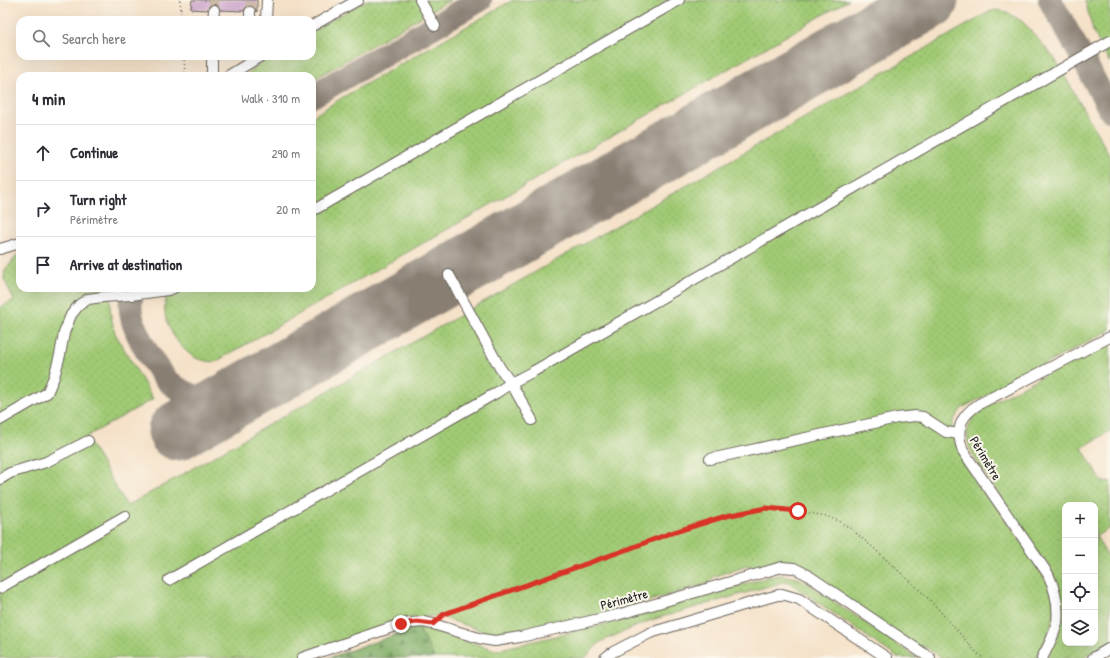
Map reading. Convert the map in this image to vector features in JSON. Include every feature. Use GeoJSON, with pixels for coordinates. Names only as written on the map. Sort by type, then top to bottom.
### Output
{"type":"FeatureCollection","features":[{"type":"Feature","properties":{"kind":"lane"},"geometry":{"type":"LineString","coordinates":[[266,16],[267,0]]}},
{"type":"Feature","properties":{"kind":"lane"},"geometry":{"type":"LineString","coordinates":[[316,24],[358,0]]}},
{"type":"Feature","properties":{"kind":"lane"},"geometry":{"type":"LineString","coordinates":[[420,0],[435,26]]}},
{"type":"Feature","properties":{"kind":"lane"},"geometry":{"type":"LineString","coordinates":[[316,209],[679,0]]}},
{"type":"Feature","properties":{"kind":"lane"},"geometry":{"type":"LineString","coordinates":[[169,580],[1110,41]]}},
{"type":"Feature","properties":{"kind":"lane"},"geometry":{"type":"LineString","coordinates":[[212,60],[212,72]]}},
{"type":"Feature","properties":{"kind":"lane"},"geometry":{"type":"LineString","coordinates":[[233,72],[248,60]]}},
{"type":"Feature","properties":{"kind":"lane"},"geometry":{"type":"LineString","coordinates":[[0,249],[16,245]]}},
{"type":"Feature","properties":{"kind":"lane"},"geometry":{"type":"LineString","coordinates":[[449,275],[500,368],[511,383],[532,420]]}},
{"type":"Feature","properties":{"kind":"lane"},"geometry":{"type":"LineString","coordinates":[[0,420],[47,393],[54,377],[64,333],[69,319],[79,305],[88,299],[153,292]]}},
{"type":"Feature","properties":{"kind":"lane","name":"Périmètre"},"geometry":{"type":"LineString","coordinates":[[1042,658],[1056,624],[1057,605],[1051,581],[1048,574],[963,450],[959,440],[959,429],[963,419],[970,410],[979,404],[1110,337]]}},
{"type":"Feature","properties":{"kind":"lane"},"geometry":{"type":"LineString","coordinates":[[710,459],[897,418],[915,416],[923,417],[946,432],[959,434]]}},
{"type":"Feature","properties":{"kind":"lane"},"geometry":{"type":"LineString","coordinates":[[0,479],[10,473],[46,462],[88,441]]}},
{"type":"Feature","properties":{"kind":"lane"},"geometry":{"type":"LineString","coordinates":[[0,588],[125,516]]}},
{"type":"Feature","properties":{"kind":"lane","name":"Périmètre"},"geometry":{"type":"LineString","coordinates":[[302,658],[401,624],[417,622],[433,624],[482,639],[495,641],[520,637],[617,615],[782,567],[794,568],[806,574],[930,658]]}},
{"type":"Feature","properties":{"kind":"lane"},"geometry":{"type":"LineString","coordinates":[[605,658],[613,652],[650,633],[782,594],[799,599],[887,658]]}},
{"type":"Feature","properties":{"kind":"lane"},"geometry":{"type":"LineString","coordinates":[[1093,658],[1110,648]]}},
{"type":"Feature","properties":{"kind":"path"},"geometry":{"type":"LineString","coordinates":[[180,0],[182,16]]}},
{"type":"Feature","properties":{"kind":"path"},"geometry":{"type":"LineString","coordinates":[[184,60],[185,72]]}},
{"type":"Feature","properties":{"kind":"path"},"geometry":{"type":"LineString","coordinates":[[433,624],[444,614],[624,551],[668,534],[726,516],[766,508],[798,511],[826,516],[841,522],[852,529],[930,600],[983,658]]}},
{"type":"Feature","properties":{"kind":"green space"},"geometry":{"type":"Polygon","coordinates":[[[367,0],[450,0],[316,78],[316,72],[250,72],[264,60],[316,60],[316,29],[367,0]]]}},
{"type":"Feature","properties":{"kind":"green space"},"geometry":{"type":"Polygon","coordinates":[[[513,0],[849,0],[215,362],[204,361],[197,358],[179,344],[168,326],[165,310],[168,292],[316,292],[316,114],[343,97],[513,0]]]}},
{"type":"Feature","properties":{"kind":"green space"},"geometry":{"type":"Polygon","coordinates":[[[1085,0],[1110,0],[1110,63],[1093,31],[1085,0]]]}},
{"type":"Feature","properties":{"kind":"green space"},"geometry":{"type":"Polygon","coordinates":[[[997,10],[1007,12],[1023,22],[1055,59],[1110,156],[1110,330],[962,408],[953,424],[952,431],[954,442],[1043,575],[1052,592],[1054,601],[1053,618],[1048,634],[1036,658],[941,658],[926,647],[918,646],[792,563],[778,563],[755,570],[747,565],[713,577],[709,583],[602,615],[500,634],[489,633],[438,616],[408,618],[295,658],[0,658],[0,307],[14,300],[4,279],[5,270],[16,257],[16,292],[111,292],[110,311],[115,333],[153,399],[86,437],[127,506],[991,11],[997,10]]]}},
{"type":"Feature","properties":{"kind":"green space"},"geometry":{"type":"Polygon","coordinates":[[[1110,340],[1110,431],[1082,448],[1102,482],[1110,481],[1110,528],[1098,535],[1098,502],[1062,502],[1062,646],[1098,646],[1098,540],[1110,561],[1110,642],[1083,658],[1048,658],[1060,593],[1056,580],[972,454],[968,442],[967,432],[973,417],[990,404],[1110,340]]]}},
{"type":"Feature","properties":{"kind":"green space"},"geometry":{"type":"Polygon","coordinates":[[[782,575],[804,581],[917,658],[898,658],[787,581],[651,620],[600,642],[585,658],[434,658],[418,627],[496,650],[620,621],[768,577],[782,575]]]}},
{"type":"Feature","properties":{"kind":"green space"},"geometry":{"type":"Polygon","coordinates":[[[418,627],[434,658],[328,658],[418,627]]]}},
{"type":"Feature","properties":{"kind":"building"},"geometry":{"type":"Polygon","coordinates":[[[192,0],[257,0],[257,12],[254,7],[250,6],[246,7],[244,11],[220,10],[218,5],[214,4],[209,6],[207,10],[191,9],[192,0]]]}},
{"type":"Feature","properties":{"kind":"taxiway"},"geometry":{"type":"LineString","coordinates":[[316,94],[480,0]]}},
{"type":"Feature","properties":{"kind":"taxiway"},"geometry":{"type":"LineString","coordinates":[[1050,0],[1110,110]]}},
{"type":"Feature","properties":{"kind":"taxiway"},"geometry":{"type":"LineString","coordinates":[[132,292],[131,311],[134,325],[138,334],[159,371],[175,387],[198,397],[216,399],[236,395],[266,380]]}},
{"type":"Feature","properties":{"kind":"runway"},"geometry":{"type":"LineString","coordinates":[[177,431],[929,0]]}},
{"type":"Feature","properties":{"kind":"tunnel"},"geometry":{"type":"LineString","coordinates":[[214,0],[214,10]]}},
{"type":"Feature","properties":{"kind":"tunnel"},"geometry":{"type":"LineString","coordinates":[[250,12],[251,0]]}},
{"type":"Feature","properties":{"kind":"route"},"geometry":{"type":"LineString","coordinates":[[401,624],[423,622],[433,624],[444,614],[668,534],[726,516],[766,508],[798,511]]}}]}
